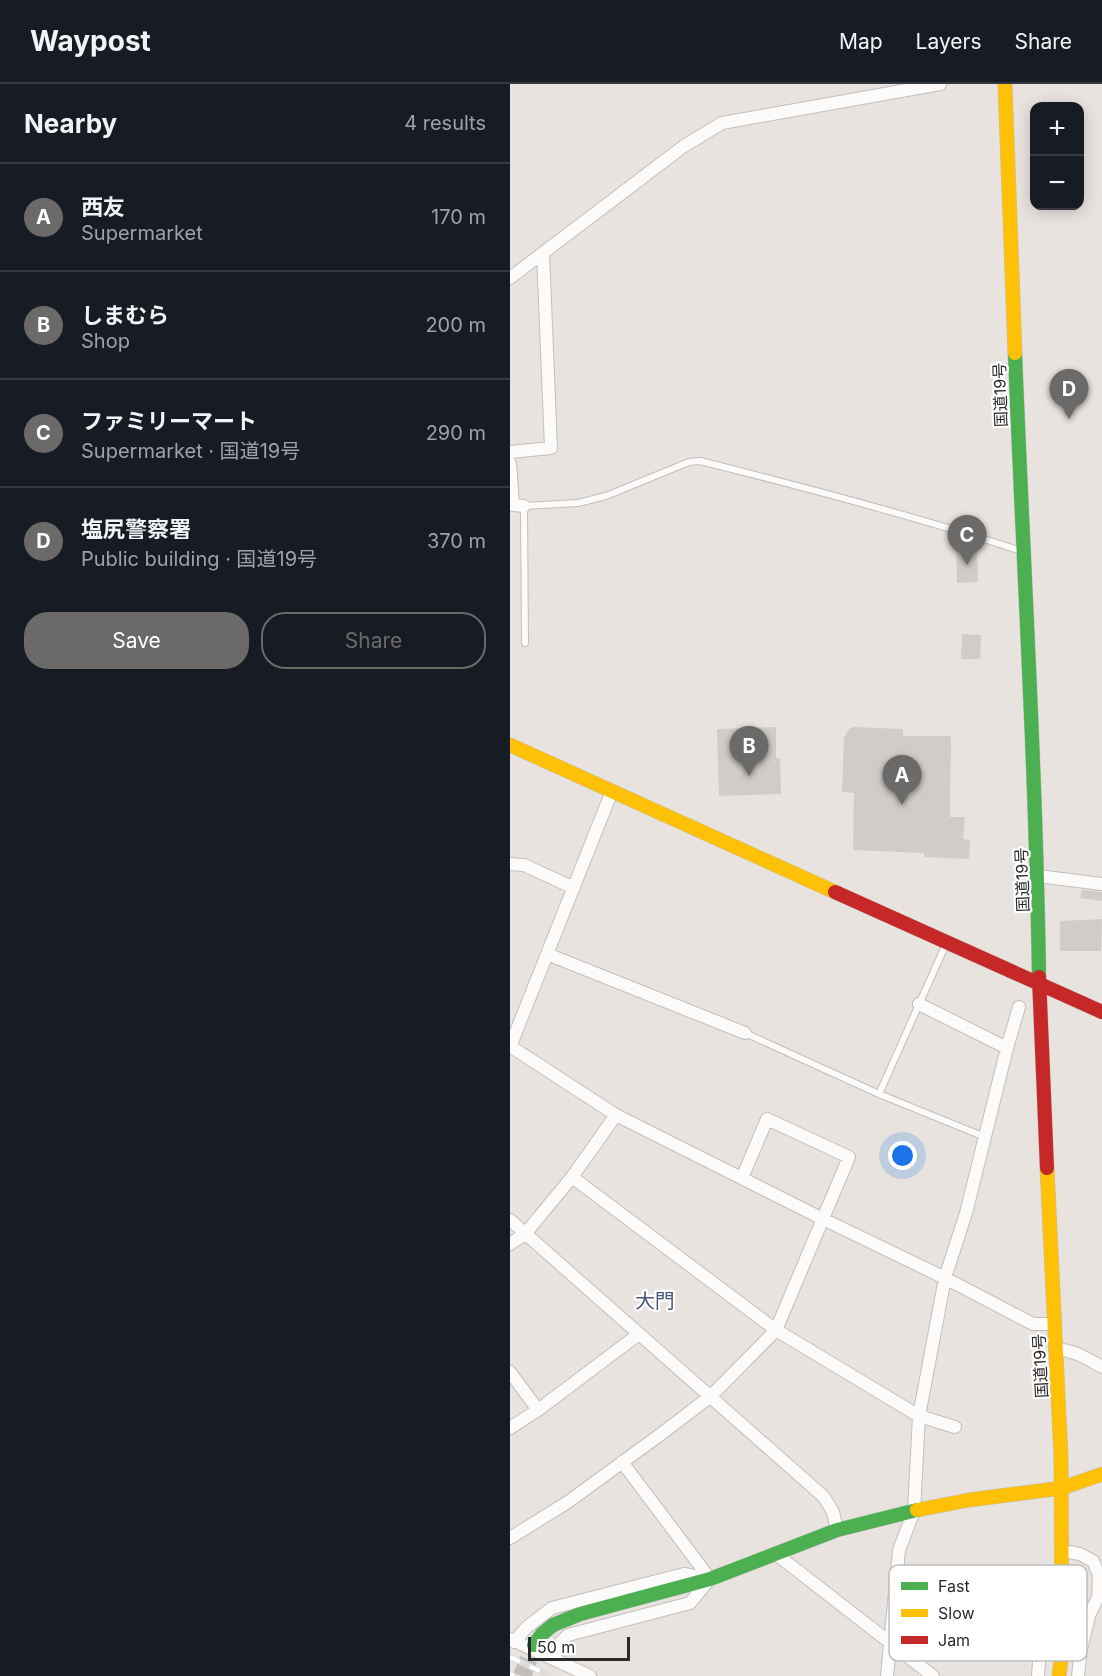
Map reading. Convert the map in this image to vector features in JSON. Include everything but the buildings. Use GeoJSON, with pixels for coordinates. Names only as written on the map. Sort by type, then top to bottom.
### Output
{"type":"FeatureCollection","features":[{"type":"Feature","properties":{"kind":"main road","name":"国道19号"},"geometry":{"type":"LineString","coordinates":[[1005,84],[1016,399],[1030,659],[1040,984],[1062,1488],[1062,1565]]}},
{"type":"Feature","properties":{"kind":"main road"},"geometry":{"type":"LineString","coordinates":[[510,745],[1102,1012]]}},
{"type":"Feature","properties":{"kind":"main road"},"geometry":{"type":"LineString","coordinates":[[534,1645],[553,1625],[580,1614],[710,1579],[837,1530],[969,1500],[1062,1488],[1102,1473]]}},
{"type":"Feature","properties":{"kind":"main road","name":"国道19号"},"geometry":{"type":"LineString","coordinates":[[1059,1676],[1061,1661]]}},
{"type":"Feature","properties":{"kind":"street"},"geometry":{"type":"LineString","coordinates":[[510,278],[684,146],[722,123],[940,84]]}},
{"type":"Feature","properties":{"kind":"street"},"geometry":{"type":"LineString","coordinates":[[510,452],[551,448],[543,253]]}},
{"type":"Feature","properties":{"kind":"street"},"geometry":{"type":"LineString","coordinates":[[510,463],[516,505]]}},
{"type":"Feature","properties":{"kind":"street"},"geometry":{"type":"LineString","coordinates":[[612,791],[510,1046],[616,1115],[1033,1324],[1054,1324]]}},
{"type":"Feature","properties":{"kind":"street"},"geometry":{"type":"LineString","coordinates":[[510,864],[524,865],[574,888]]}},
{"type":"Feature","properties":{"kind":"street"},"geometry":{"type":"LineString","coordinates":[[1038,876],[1102,884]]}},
{"type":"Feature","properties":{"kind":"street"},"geometry":{"type":"LineString","coordinates":[[546,954],[745,1033]]}},
{"type":"Feature","properties":{"kind":"street"},"geometry":{"type":"LineString","coordinates":[[919,1004],[1006,1048]]}},
{"type":"Feature","properties":{"kind":"street"},"geometry":{"type":"LineString","coordinates":[[897,1565],[899,1550],[914,1511],[919,1416],[945,1278],[966,1214],[1006,1048],[1019,1007]]}},
{"type":"Feature","properties":{"kind":"street"},"geometry":{"type":"LineString","coordinates":[[510,1244],[525,1234],[572,1177],[616,1115]]}},
{"type":"Feature","properties":{"kind":"street"},"geometry":{"type":"LineString","coordinates":[[510,1538],[568,1502],[711,1396],[776,1330],[849,1157],[767,1119],[742,1179]]}},
{"type":"Feature","properties":{"kind":"street"},"geometry":{"type":"LineString","coordinates":[[572,1177],[776,1330],[919,1416],[955,1427]]}},
{"type":"Feature","properties":{"kind":"street"},"geometry":{"type":"LineString","coordinates":[[510,1220],[824,1497],[832,1512],[837,1530]]}},
{"type":"Feature","properties":{"kind":"street"},"geometry":{"type":"LineString","coordinates":[[510,1428],[538,1410],[639,1334]]}},
{"type":"Feature","properties":{"kind":"street"},"geometry":{"type":"LineString","coordinates":[[1055,1349],[1079,1353],[1102,1367]]}},
{"type":"Feature","properties":{"kind":"street"},"geometry":{"type":"LineString","coordinates":[[510,1372],[538,1410]]}},
{"type":"Feature","properties":{"kind":"street"},"geometry":{"type":"LineString","coordinates":[[622,1462],[710,1579]]}},
{"type":"Feature","properties":{"kind":"street"},"geometry":{"type":"LineString","coordinates":[[1063,1551],[1080,1554],[1093,1561],[1099,1575],[1098,1597],[1087,1623]]}},
{"type":"Feature","properties":{"kind":"street"},"geometry":{"type":"LineString","coordinates":[[776,1554],[889,1642]]}},
{"type":"Feature","properties":{"kind":"street"},"geometry":{"type":"LineString","coordinates":[[590,1676],[512,1641],[552,1608],[684,1574],[710,1579]]}},
{"type":"Feature","properties":{"kind":"street"},"geometry":{"type":"LineString","coordinates":[[553,1658],[560,1643],[568,1635],[690,1603],[710,1579]]}},
{"type":"Feature","properties":{"kind":"street"},"geometry":{"type":"LineString","coordinates":[[886,1676],[889,1651]]}},
{"type":"Feature","properties":{"kind":"street"},"geometry":{"type":"LineString","coordinates":[[913,1661],[933,1676]]}},
{"type":"Feature","properties":{"kind":"street"},"geometry":{"type":"LineString","coordinates":[[1038,1676],[1039,1661]]}},
{"type":"Feature","properties":{"kind":"street"},"geometry":{"type":"LineString","coordinates":[[1078,1676],[1079,1661]]}},
{"type":"Feature","properties":{"kind":"lane"},"geometry":{"type":"LineString","coordinates":[[525,643],[516,505],[578,503],[606,496],[677,466],[700,461],[805,486],[1024,552]]}},
{"type":"Feature","properties":{"kind":"lane"},"geometry":{"type":"LineString","coordinates":[[879,1094],[947,941]]}},
{"type":"Feature","properties":{"kind":"lane"},"geometry":{"type":"LineString","coordinates":[[745,1033],[879,1094],[986,1137]]}},
{"type":"Feature","properties":{"kind":"tunnel"},"geometry":{"type":"LineString","coordinates":[[522,1676],[534,1645]]}},
{"type":"Feature","properties":{"kind":"railway"},"geometry":{"type":"LineString","coordinates":[[510,1657],[550,1676]]}},
{"type":"Feature","properties":{"kind":"railway"},"geometry":{"type":"LineString","coordinates":[[510,1674],[514,1676]]}},
{"type":"Feature","properties":{"kind":"traffic: fast"},"geometry":{"type":"LineString","coordinates":[[1015,353],[1032,743],[1039,977]]}},
{"type":"Feature","properties":{"kind":"traffic: fast"},"geometry":{"type":"LineString","coordinates":[[534,1645],[553,1625],[580,1614],[710,1579],[837,1530],[917,1510]]}},
{"type":"Feature","properties":{"kind":"traffic: slow"},"geometry":{"type":"LineString","coordinates":[[1005,84],[1015,353]]}},
{"type":"Feature","properties":{"kind":"traffic: slow"},"geometry":{"type":"LineString","coordinates":[[510,745],[835,892]]}},
{"type":"Feature","properties":{"kind":"traffic: slow"},"geometry":{"type":"LineString","coordinates":[[1047,1168],[1061,1457],[1062,1565]]}},
{"type":"Feature","properties":{"kind":"traffic: slow"},"geometry":{"type":"LineString","coordinates":[[917,1510],[969,1500],[1062,1488],[1102,1474]]}},
{"type":"Feature","properties":{"kind":"traffic: slow"},"geometry":{"type":"LineString","coordinates":[[1059,1676],[1061,1661]]}},
{"type":"Feature","properties":{"kind":"traffic: jam"},"geometry":{"type":"LineString","coordinates":[[835,892],[1102,1012]]}},
{"type":"Feature","properties":{"kind":"traffic: jam"},"geometry":{"type":"LineString","coordinates":[[1039,977],[1047,1168]]}},
{"type":"Feature","properties":{"kind":"place","name":"塩尻警察署"},"geometry":{"type":"Point","coordinates":[1069,419]}},
{"type":"Feature","properties":{"kind":"place","name":"ファミリーマート"},"geometry":{"type":"Point","coordinates":[967,565]}},
{"type":"Feature","properties":{"kind":"place","name":"しまむら"},"geometry":{"type":"Point","coordinates":[749,776]}},
{"type":"Feature","properties":{"kind":"place","name":"西友"},"geometry":{"type":"Point","coordinates":[902,805]}},
{"type":"Feature","properties":{"kind":"district","name":"大門"},"geometry":{"type":"Point","coordinates":[655,1301]}}]}
